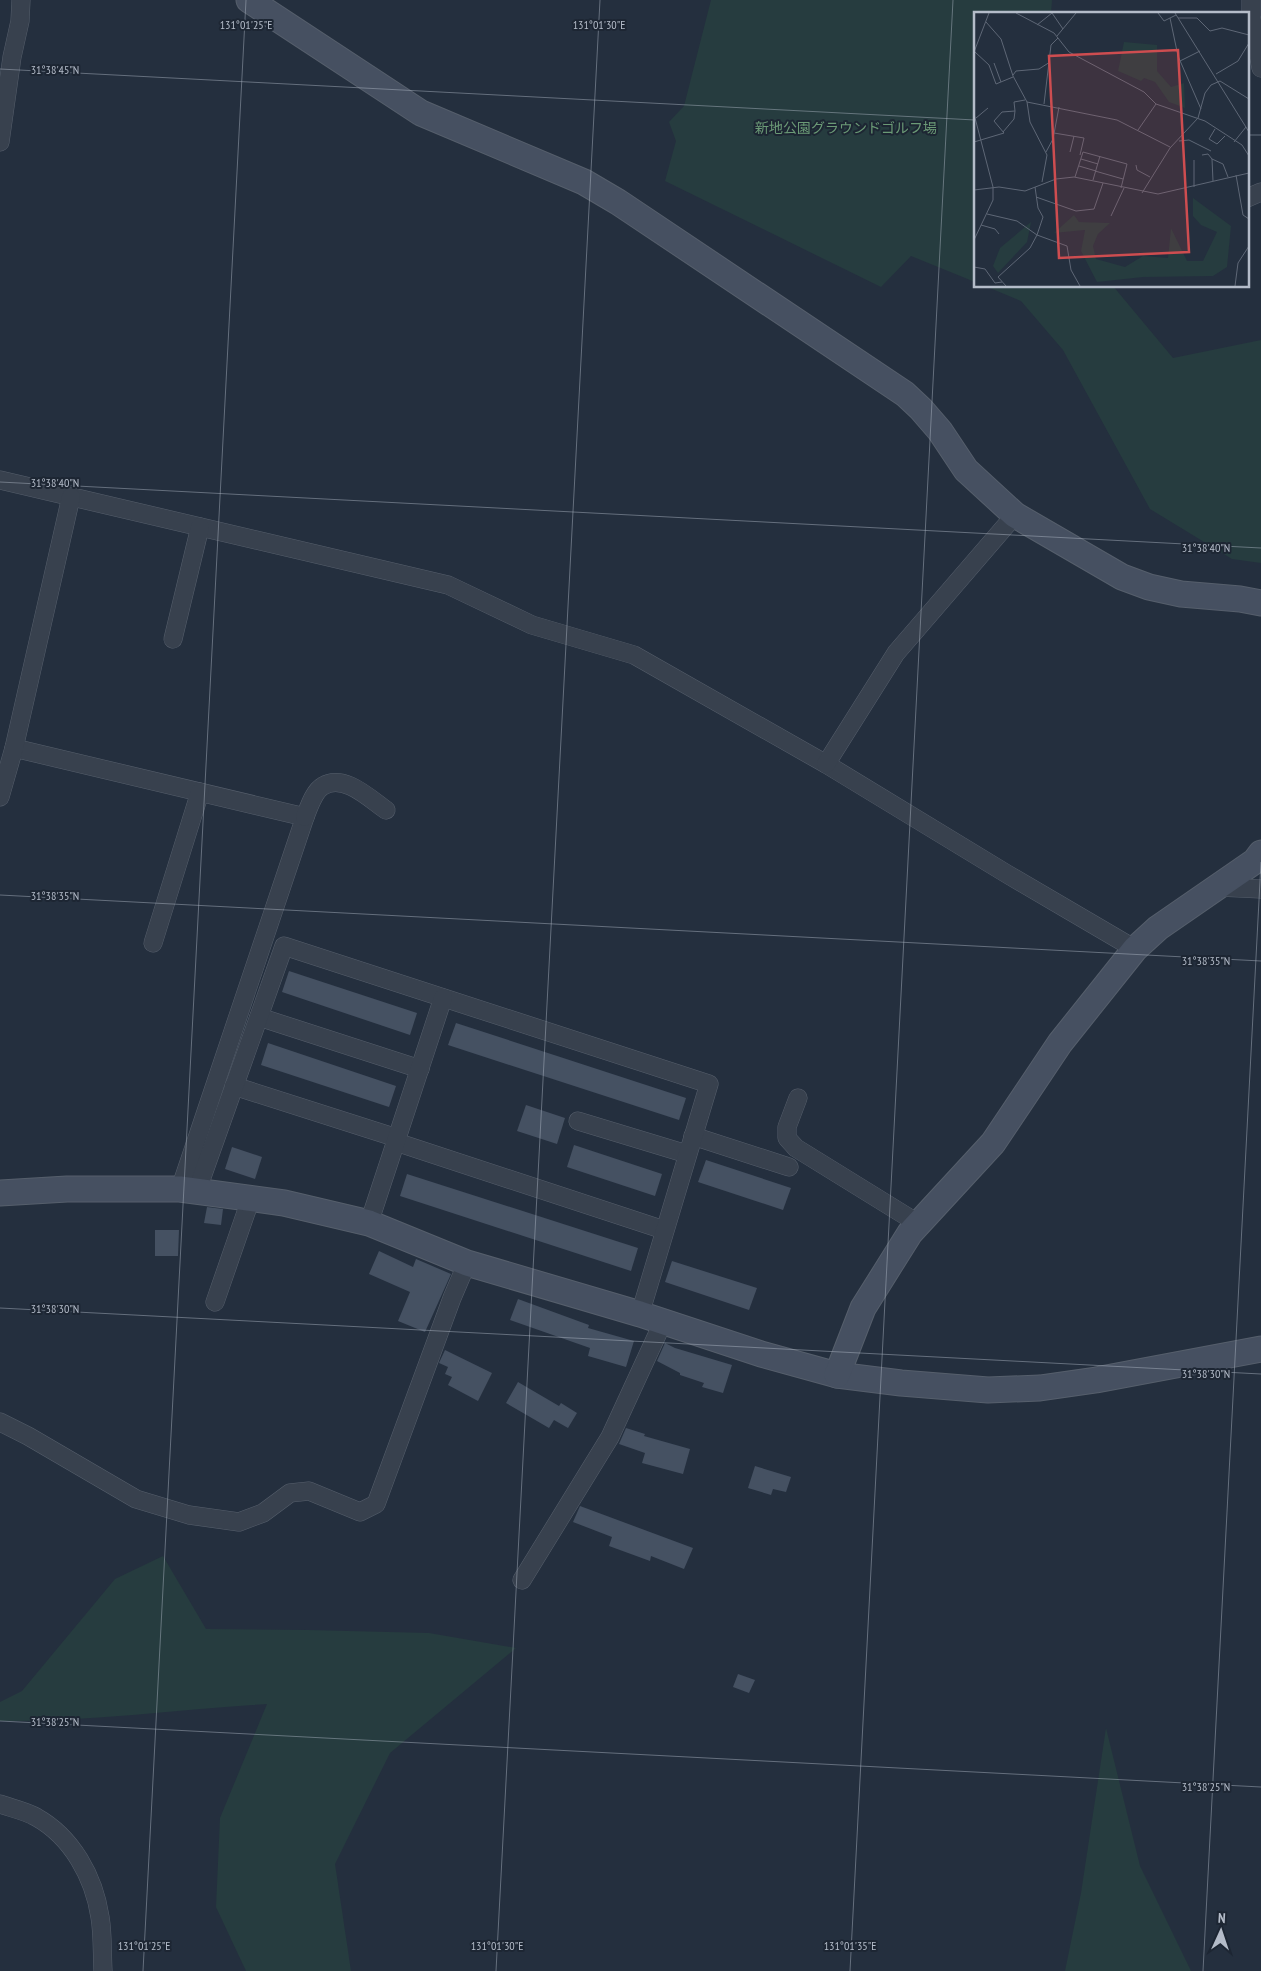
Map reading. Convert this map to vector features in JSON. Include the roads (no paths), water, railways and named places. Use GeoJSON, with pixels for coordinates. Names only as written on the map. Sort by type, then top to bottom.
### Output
{"type":"FeatureCollection","features":[{"type":"Feature","properties":{"kind":"street"},"geometry":{"type":"LineString","coordinates":[[0,142],[6,60],[20,21],[21,0]]}},
{"type":"Feature","properties":{"kind":"street"},"geometry":{"type":"LineString","coordinates":[[249,0],[420,113],[584,182],[618,202],[905,394],[940,431],[966,470],[1015,515],[1122,577],[1181,594],[1240,599],[1261,603]]}},
{"type":"Feature","properties":{"kind":"street"},"geometry":{"type":"LineString","coordinates":[[1251,0],[1251,16],[1261,68]]}},
{"type":"Feature","properties":{"kind":"street"},"geometry":{"type":"LineString","coordinates":[[1248,198],[1261,192]]}},
{"type":"Feature","properties":{"kind":"street"},"geometry":{"type":"LineString","coordinates":[[0,480],[448,585],[532,625],[634,655],[826,764],[1135,949]]}},
{"type":"Feature","properties":{"kind":"street"},"geometry":{"type":"LineString","coordinates":[[0,797],[14,748],[70,497]]}},
{"type":"Feature","properties":{"kind":"street"},"geometry":{"type":"LineString","coordinates":[[826,764],[896,653],[1015,515]]}},
{"type":"Feature","properties":{"kind":"street"},"geometry":{"type":"LineString","coordinates":[[174,639],[200,527]]}},
{"type":"Feature","properties":{"kind":"street"},"geometry":{"type":"LineString","coordinates":[[14,748],[305,816]]}},
{"type":"Feature","properties":{"kind":"street"},"geometry":{"type":"LineString","coordinates":[[189,1190],[305,816],[314,798],[323,786],[338,782],[353,787],[386,810]]}},
{"type":"Feature","properties":{"kind":"street"},"geometry":{"type":"LineString","coordinates":[[154,943],[200,792]]}},
{"type":"Feature","properties":{"kind":"street"},"geometry":{"type":"LineString","coordinates":[[837,1375],[862,1308],[910,1233],[993,1143],[1060,1043],[1135,949],[1158,928],[1256,861],[1261,853]]}},
{"type":"Feature","properties":{"kind":"street"},"geometry":{"type":"LineString","coordinates":[[1218,887],[1261,889]]}},
{"type":"Feature","properties":{"kind":"street"},"geometry":{"type":"LineString","coordinates":[[189,1190],[234,1086],[284,946],[710,1084],[640,1314]]}},
{"type":"Feature","properties":{"kind":"street"},"geometry":{"type":"LineString","coordinates":[[369,1223],[443,998]]}},
{"type":"Feature","properties":{"kind":"street"},"geometry":{"type":"LineString","coordinates":[[259,1017],[420,1069]]}},
{"type":"Feature","properties":{"kind":"street"},"geometry":{"type":"LineString","coordinates":[[234,1086],[664,1230]]}},
{"type":"Feature","properties":{"kind":"street"},"geometry":{"type":"LineString","coordinates":[[798,1098],[787,1127],[787,1138],[796,1148],[918,1224]]}},
{"type":"Feature","properties":{"kind":"street"},"geometry":{"type":"LineString","coordinates":[[578,1121],[688,1154]]}},
{"type":"Feature","properties":{"kind":"street"},"geometry":{"type":"LineString","coordinates":[[693,1136],[789,1166]]}},
{"type":"Feature","properties":{"kind":"street"},"geometry":{"type":"LineString","coordinates":[[0,1193],[67,1189],[189,1190],[284,1203],[369,1223],[467,1263],[640,1314],[761,1354],[837,1375],[901,1384],[978,1389],[1040,1388],[1096,1380],[1261,1349]]}},
{"type":"Feature","properties":{"kind":"street"},"geometry":{"type":"LineString","coordinates":[[214,1302],[251,1198]]}},
{"type":"Feature","properties":{"kind":"street"},"geometry":{"type":"LineString","coordinates":[[0,1422],[28,1436],[136,1500],[189,1515],[239,1522],[264,1513],[290,1493],[309,1491],[360,1512],[376,1504],[452,1298],[467,1263]]}},
{"type":"Feature","properties":{"kind":"street"},"geometry":{"type":"LineString","coordinates":[[522,1580],[610,1437],[663,1322]]}},
{"type":"Feature","properties":{"kind":"street"},"geometry":{"type":"LineString","coordinates":[[0,1804],[36,1817],[59,1835],[79,1857],[91,1885],[100,1917],[103,1971]]}},
{"type":"Feature","properties":{"kind":"park label","name":"新地公園グラウンドゴルフ場"},"geometry":{"type":"Point","coordinates":[846,128]}}]}
